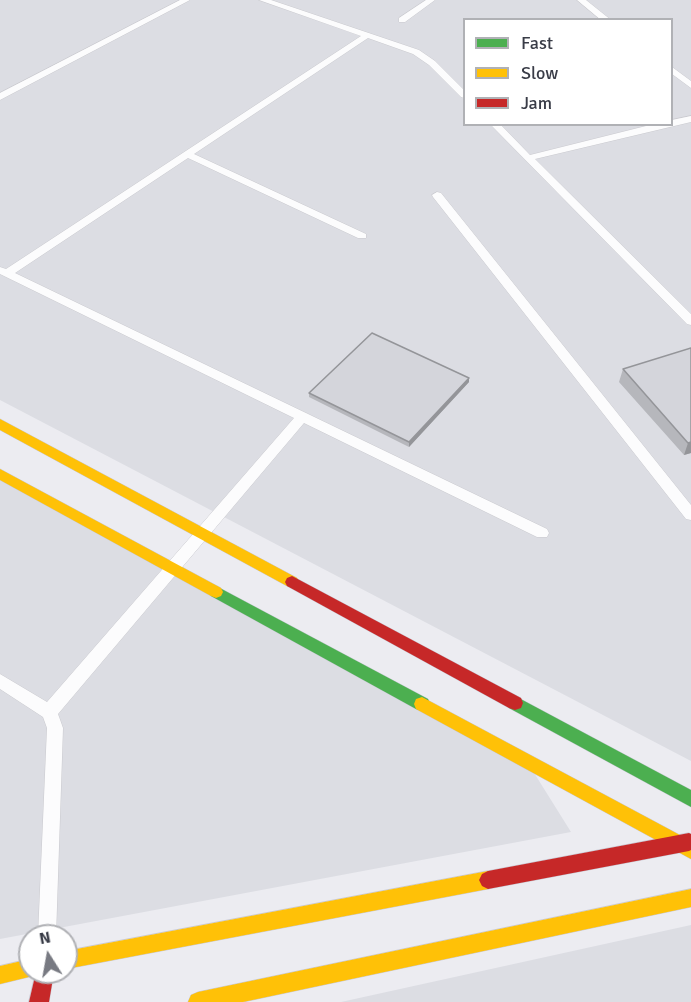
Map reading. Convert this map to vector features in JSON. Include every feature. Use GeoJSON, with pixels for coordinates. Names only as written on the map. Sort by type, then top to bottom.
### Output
{"type":"FeatureCollection","features":[{"type":"Feature","properties":{"kind":"main road"},"geometry":{"type":"LineString","coordinates":[[0,424],[691,799]]}},
{"type":"Feature","properties":{"kind":"main road"},"geometry":{"type":"LineString","coordinates":[[0,474],[688,845]]}},
{"type":"Feature","properties":{"kind":"main road"},"geometry":{"type":"LineString","coordinates":[[78,958],[688,845]]}},
{"type":"Feature","properties":{"kind":"main road"},"geometry":{"type":"LineString","coordinates":[[198,1002],[691,898]]}},
{"type":"Feature","properties":{"kind":"main road"},"geometry":{"type":"LineString","coordinates":[[0,975],[18,971]]}},
{"type":"Feature","properties":{"kind":"main road"},"geometry":{"type":"LineString","coordinates":[[39,1002],[43,984]]}},
{"type":"Feature","properties":{"kind":"lane"},"geometry":{"type":"LineString","coordinates":[[0,97],[186,0]]}},
{"type":"Feature","properties":{"kind":"lane"},"geometry":{"type":"LineString","coordinates":[[263,0],[365,37],[416,52],[432,63],[463,93]]}},
{"type":"Feature","properties":{"kind":"lane"},"geometry":{"type":"LineString","coordinates":[[402,20],[431,0]]}},
{"type":"Feature","properties":{"kind":"lane"},"geometry":{"type":"LineString","coordinates":[[581,0],[604,18]]}},
{"type":"Feature","properties":{"kind":"lane"},"geometry":{"type":"LineString","coordinates":[[4,271],[365,37]]}},
{"type":"Feature","properties":{"kind":"lane"},"geometry":{"type":"LineString","coordinates":[[673,71],[691,85]]}},
{"type":"Feature","properties":{"kind":"lane"},"geometry":{"type":"LineString","coordinates":[[673,123],[691,119]]}},
{"type":"Feature","properties":{"kind":"lane"},"geometry":{"type":"LineString","coordinates":[[496,126],[691,321]]}},
{"type":"Feature","properties":{"kind":"lane"},"geometry":{"type":"LineString","coordinates":[[528,158],[659,126]]}},
{"type":"Feature","properties":{"kind":"lane"},"geometry":{"type":"LineString","coordinates":[[187,154],[362,236]]}},
{"type":"Feature","properties":{"kind":"lane"},"geometry":{"type":"LineString","coordinates":[[437,195],[691,515]]}},
{"type":"Feature","properties":{"kind":"lane"},"geometry":{"type":"LineString","coordinates":[[4,271],[542,532]]}},
{"type":"Feature","properties":{"kind":"lane"},"geometry":{"type":"LineString","coordinates":[[49,712],[303,416]]}},
{"type":"Feature","properties":{"kind":"lane"},"geometry":{"type":"LineString","coordinates":[[0,681],[49,712],[55,728],[47,924]]}},
{"type":"Feature","properties":{"kind":"shaded area"},"geometry":{"type":"Polygon","coordinates":[[[0,0],[691,0],[691,761],[0,400],[0,0]]]}},
{"type":"Feature","properties":{"kind":"shaded area"},"geometry":{"type":"Polygon","coordinates":[[[0,479],[531,768],[571,832],[78,924],[18,924],[18,936],[0,939],[0,479]]]}},
{"type":"Feature","properties":{"kind":"shaded area"},"geometry":{"type":"Polygon","coordinates":[[[691,925],[691,1002],[341,1002],[691,925]]]}},
{"type":"Feature","properties":{"kind":"building"},"geometry":{"type":"Polygon","coordinates":[[[372,333],[469,378],[409,442],[309,393],[372,333]]]}},
{"type":"Feature","properties":{"kind":"building"},"geometry":{"type":"Polygon","coordinates":[[[691,348],[691,442],[688,443],[623,369],[691,348]]]}},
{"type":"Feature","properties":{"kind":"traffic: fast"},"geometry":{"type":"LineString","coordinates":[[216,592],[422,704]]}},
{"type":"Feature","properties":{"kind":"traffic: fast"},"geometry":{"type":"LineString","coordinates":[[515,703],[691,799]]}},
{"type":"Feature","properties":{"kind":"traffic: slow"},"geometry":{"type":"LineString","coordinates":[[0,424],[292,582]]}},
{"type":"Feature","properties":{"kind":"traffic: slow"},"geometry":{"type":"LineString","coordinates":[[0,474],[216,592]]}},
{"type":"Feature","properties":{"kind":"traffic: slow"},"geometry":{"type":"LineString","coordinates":[[422,704],[691,850]]}},
{"type":"Feature","properties":{"kind":"traffic: slow"},"geometry":{"type":"LineString","coordinates":[[78,958],[488,880]]}},
{"type":"Feature","properties":{"kind":"traffic: slow"},"geometry":{"type":"LineString","coordinates":[[198,1002],[691,898]]}},
{"type":"Feature","properties":{"kind":"traffic: slow"},"geometry":{"type":"LineString","coordinates":[[0,975],[18,971]]}},
{"type":"Feature","properties":{"kind":"traffic: jam"},"geometry":{"type":"LineString","coordinates":[[292,582],[515,703]]}},
{"type":"Feature","properties":{"kind":"traffic: jam"},"geometry":{"type":"LineString","coordinates":[[488,880],[689,842]]}},
{"type":"Feature","properties":{"kind":"traffic: jam"},"geometry":{"type":"LineString","coordinates":[[39,1002],[43,984]]}}]}
